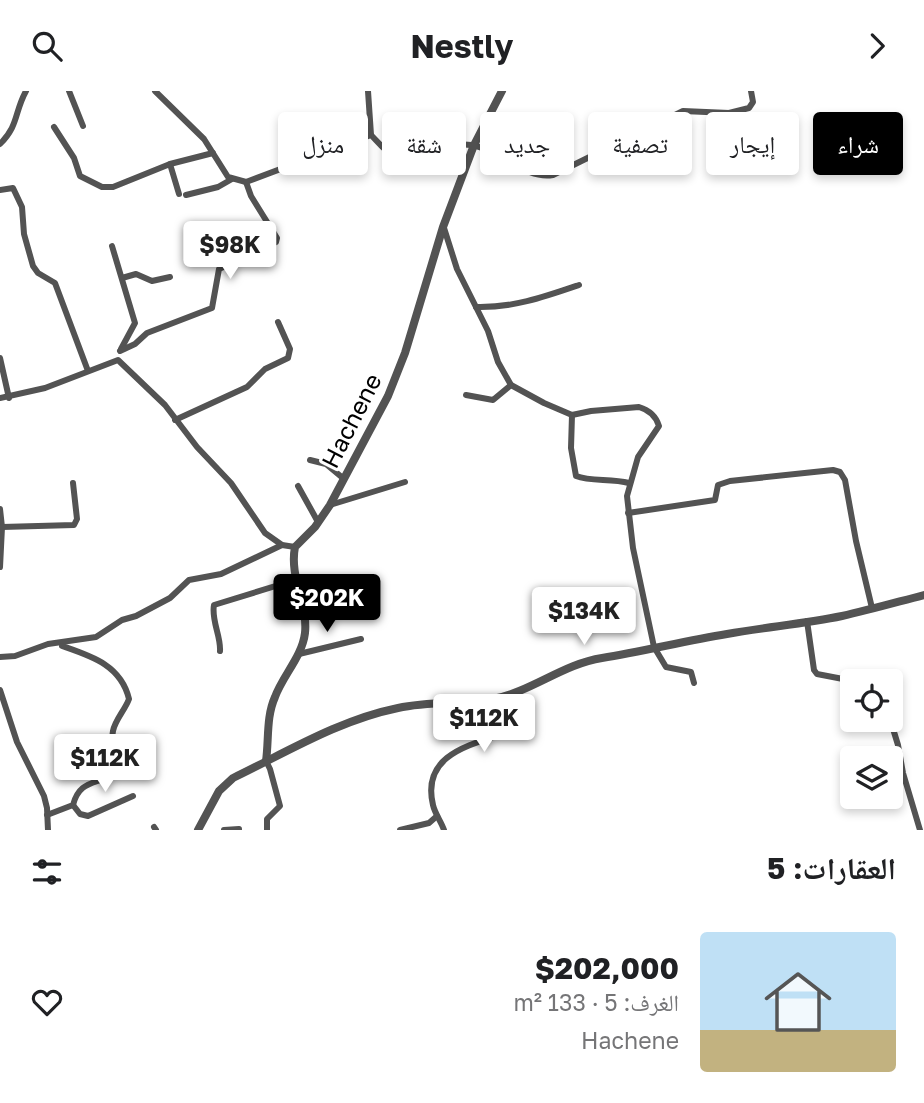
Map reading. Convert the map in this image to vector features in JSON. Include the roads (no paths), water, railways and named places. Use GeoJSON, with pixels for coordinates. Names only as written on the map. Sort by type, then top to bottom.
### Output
{"type":"FeatureCollection","features":[{"type":"Feature","properties":{"kind":"street"},"geometry":{"type":"LineString","coordinates":[[0,144],[14,129],[26,91]]}},
{"type":"Feature","properties":{"kind":"street"},"geometry":{"type":"LineString","coordinates":[[69,91],[83,127]]}},
{"type":"Feature","properties":{"kind":"street"},"geometry":{"type":"LineString","coordinates":[[155,91],[204,139],[232,180]]}},
{"type":"Feature","properties":{"kind":"street"},"geometry":{"type":"LineString","coordinates":[[368,91],[371,135],[398,157],[413,156],[450,145],[474,145],[539,175],[553,175],[683,111],[729,113],[749,108],[753,102],[751,91]]}},
{"type":"Feature","properties":{"kind":"street","name":"Hachene"},"geometry":{"type":"LineString","coordinates":[[295,547],[330,505],[376,422],[398,372],[443,227],[474,145],[502,91]]}},
{"type":"Feature","properties":{"kind":"street"},"geometry":{"type":"LineString","coordinates":[[54,127],[74,158],[80,176],[102,187],[113,187],[170,165],[213,153]]}},
{"type":"Feature","properties":{"kind":"street"},"geometry":{"type":"LineString","coordinates":[[170,165],[182,194],[218,187],[232,180],[246,182],[371,135]]}},
{"type":"Feature","properties":{"kind":"street"},"geometry":{"type":"LineString","coordinates":[[120,352],[147,333],[212,309],[219,269],[276,242],[277,237],[246,182]]}},
{"type":"Feature","properties":{"kind":"street"},"geometry":{"type":"LineString","coordinates":[[0,190],[12,188],[20,202],[31,262],[38,273],[55,283],[88,371]]}},
{"type":"Feature","properties":{"kind":"street"},"geometry":{"type":"LineString","coordinates":[[443,227],[457,269],[511,385],[572,415],[639,407],[653,415],[659,426],[638,457],[627,496],[633,548],[654,647],[666,667],[691,672],[694,683]]}},
{"type":"Feature","properties":{"kind":"street"},"geometry":{"type":"LineString","coordinates":[[112,246],[135,323],[118,360]]}},
{"type":"Feature","properties":{"kind":"street"},"geometry":{"type":"LineString","coordinates":[[122,278],[136,274],[152,281],[170,277]]}},
{"type":"Feature","properties":{"kind":"street"},"geometry":{"type":"LineString","coordinates":[[476,307],[503,307],[524,303],[579,285]]}},
{"type":"Feature","properties":{"kind":"street"},"geometry":{"type":"LineString","coordinates":[[175,420],[247,387],[265,369],[288,358],[290,349],[278,322]]}},
{"type":"Feature","properties":{"kind":"street"},"geometry":{"type":"LineString","coordinates":[[0,358],[9,398]]}},
{"type":"Feature","properties":{"kind":"street"},"geometry":{"type":"LineString","coordinates":[[0,398],[46,388],[118,360]]}},
{"type":"Feature","properties":{"kind":"street"},"geometry":{"type":"LineString","coordinates":[[118,360],[156,394],[230,483],[265,533],[282,545],[295,547],[293,558],[305,634],[299,654],[279,687],[272,705],[266,761],[280,806],[267,819],[267,830]]}},
{"type":"Feature","properties":{"kind":"street"},"geometry":{"type":"LineString","coordinates":[[466,395],[493,400],[511,385]]}},
{"type":"Feature","properties":{"kind":"street"},"geometry":{"type":"LineString","coordinates":[[572,415],[570,448],[576,477],[606,478],[629,483]]}},
{"type":"Feature","properties":{"kind":"street"},"geometry":{"type":"LineString","coordinates":[[310,460],[326,464],[344,479]]}},
{"type":"Feature","properties":{"kind":"street"},"geometry":{"type":"LineString","coordinates":[[628,513],[715,500],[718,485],[730,481],[833,470],[840,472],[845,480],[872,608]]}},
{"type":"Feature","properties":{"kind":"street"},"geometry":{"type":"LineString","coordinates":[[330,505],[405,482]]}},
{"type":"Feature","properties":{"kind":"street"},"geometry":{"type":"LineString","coordinates":[[2,527],[74,524],[77,519],[73,483]]}},
{"type":"Feature","properties":{"kind":"street"},"geometry":{"type":"LineString","coordinates":[[298,486],[318,522]]}},
{"type":"Feature","properties":{"kind":"street"},"geometry":{"type":"LineString","coordinates":[[0,509],[0,567]]}},
{"type":"Feature","properties":{"kind":"street"},"geometry":{"type":"LineString","coordinates":[[0,657],[15,656],[57,643],[102,635],[122,620],[136,616],[170,598],[189,580],[221,574],[282,545]]}},
{"type":"Feature","properties":{"kind":"street"},"geometry":{"type":"LineString","coordinates":[[220,651],[214,605],[296,580]]}},
{"type":"Feature","properties":{"kind":"street"},"geometry":{"type":"LineString","coordinates":[[198,830],[214,798],[225,785],[266,761],[338,726],[377,713],[427,703],[494,699],[583,662],[807,621],[924,595]]}},
{"type":"Feature","properties":{"kind":"street"},"geometry":{"type":"LineString","coordinates":[[807,621],[814,670],[817,674],[840,678]]}},
{"type":"Feature","properties":{"kind":"street"},"geometry":{"type":"LineString","coordinates":[[299,654],[361,639]]}},
{"type":"Feature","properties":{"kind":"street"},"geometry":{"type":"LineString","coordinates":[[57,643],[79,650],[110,666],[119,677],[129,699],[113,729],[112,738],[118,765],[116,772],[82,787],[75,796],[73,805]]}},
{"type":"Feature","properties":{"kind":"street"},"geometry":{"type":"LineString","coordinates":[[0,690],[17,742],[44,796],[48,830]]}},
{"type":"Feature","properties":{"kind":"street"},"geometry":{"type":"LineString","coordinates":[[444,830],[433,806],[432,786],[439,765],[457,749],[496,736],[500,732],[494,699]]}},
{"type":"Feature","properties":{"kind":"street"},"geometry":{"type":"LineString","coordinates":[[893,732],[920,830]]}},
{"type":"Feature","properties":{"kind":"street"},"geometry":{"type":"LineString","coordinates":[[73,805],[80,814],[88,816],[133,796]]}},
{"type":"Feature","properties":{"kind":"street"},"geometry":{"type":"LineString","coordinates":[[47,815],[73,805]]}},
{"type":"Feature","properties":{"kind":"street"},"geometry":{"type":"LineString","coordinates":[[400,830],[429,823],[437,816]]}},
{"type":"Feature","properties":{"kind":"street"},"geometry":{"type":"LineString","coordinates":[[224,830],[239,829]]}}]}
